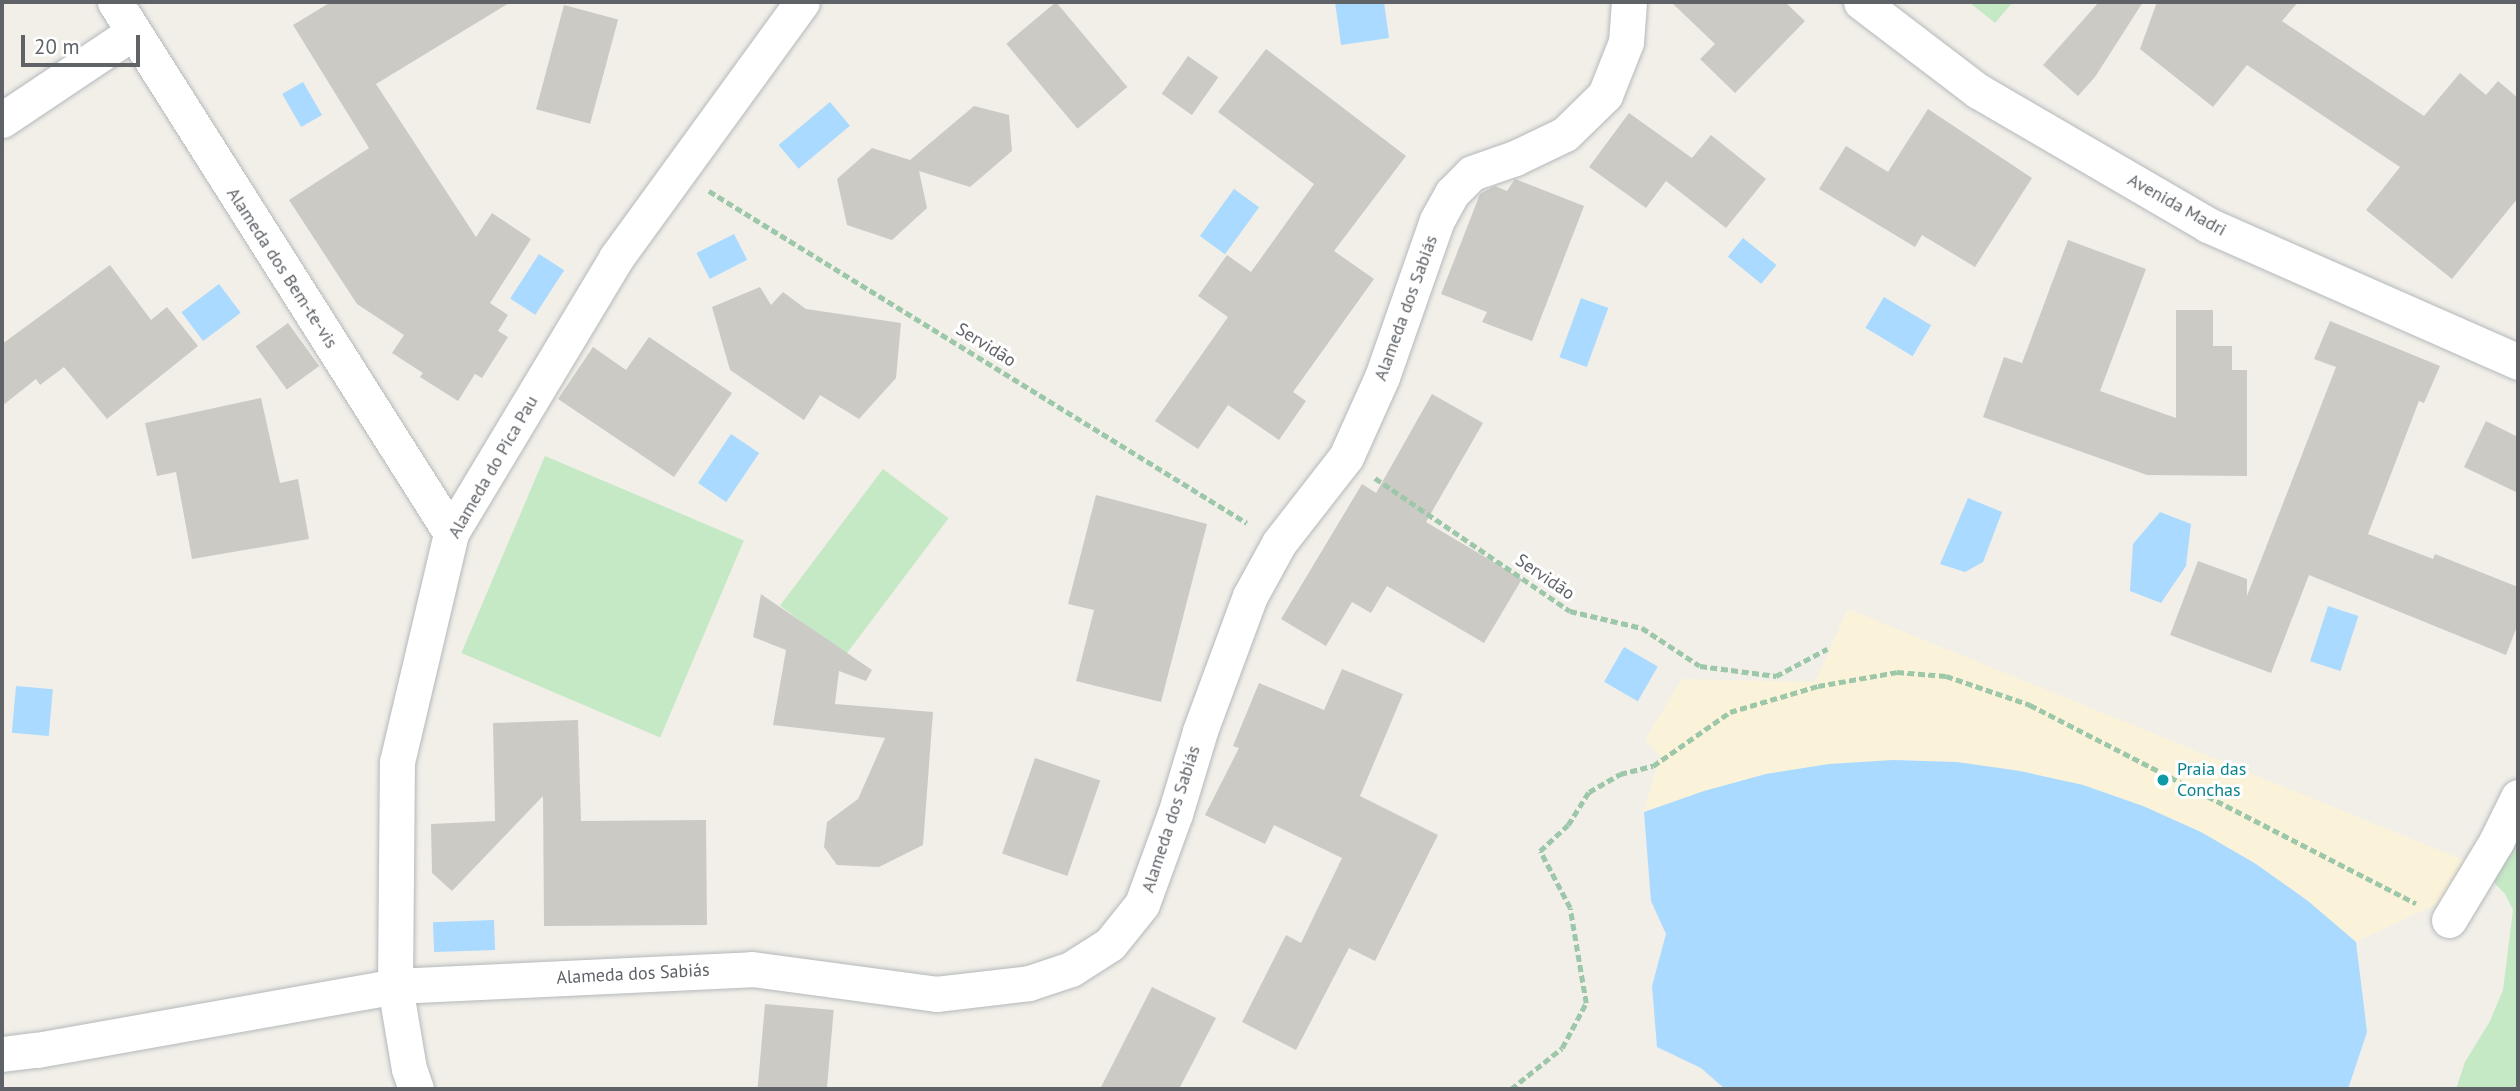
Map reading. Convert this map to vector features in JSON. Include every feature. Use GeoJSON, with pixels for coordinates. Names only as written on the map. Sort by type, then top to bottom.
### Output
{"type":"FeatureCollection","features":[{"type":"Feature","properties":{"kind":"street","name":"Alameda dos Bem-te-vis"},"geometry":{"type":"LineString","coordinates":[[115,2],[132,33],[452,533]]}},
{"type":"Feature","properties":{"kind":"street","name":"Alameda do Pica Pau"},"geometry":{"type":"LineString","coordinates":[[416,1089],[408,1069],[395,986],[397,762],[452,533],[616,258],[802,2]]}},
{"type":"Feature","properties":{"kind":"street","name":"Alameda dos Sabiás"},"geometry":{"type":"LineString","coordinates":[[2,1054],[37,1051],[395,986],[752,969],[936,994],[1029,983],[1071,969],[1110,944],[1142,904],[1175,814],[1200,731],[1246,608],[1279,542],[1346,457],[1382,377],[1437,220],[1452,193],[1472,173],[1515,158],[1565,134],[1605,95],[1626,42],[1629,2]]}},
{"type":"Feature","properties":{"kind":"street","name":"Avenida Madri"},"geometry":{"type":"LineString","coordinates":[[1861,2],[1978,91],[2207,225],[2518,362]]}},
{"type":"Feature","properties":{"kind":"street"},"geometry":{"type":"LineString","coordinates":[[2,120],[132,33]]}},
{"type":"Feature","properties":{"kind":"street"},"geometry":{"type":"LineString","coordinates":[[2449,920],[2496,842],[2518,797]]}},
{"type":"Feature","properties":{"kind":"path","name":"Servidão"},"geometry":{"type":"LineString","coordinates":[[679,172],[1279,542]]}},
{"type":"Feature","properties":{"kind":"path","name":"Servidão"},"geometry":{"type":"LineString","coordinates":[[1346,457],[1570,611],[1642,628],[1700,666],[1776,676],[1827,649]]}},
{"type":"Feature","properties":{"kind":"path"},"geometry":{"type":"LineString","coordinates":[[1511,1089],[1562,1048],[1586,1003],[1570,908],[1540,851],[1568,825],[1589,792],[1620,774],[1653,766],[1730,712],[1844,682],[1897,672],[1946,676],[2029,705],[2449,920]]}},
{"type":"Feature","properties":{"kind":"green space"},"geometry":{"type":"Polygon","coordinates":[[[1969,2],[2013,2],[1995,23],[1969,2]]]}},
{"type":"Feature","properties":{"kind":"green space"},"geometry":{"type":"Polygon","coordinates":[[[545,456],[744,540],[660,737],[461,653],[545,456]]]}},
{"type":"Feature","properties":{"kind":"green space"},"geometry":{"type":"Polygon","coordinates":[[[883,469],[948,518],[846,655],[780,606],[883,469]]]}},
{"type":"Feature","properties":{"kind":"green space"},"geometry":{"type":"Polygon","coordinates":[[[2518,819],[2518,1089],[2456,1089],[2465,1062],[2490,1021],[2503,990],[2513,910],[2505,894],[2478,866],[2518,819]]]}},
{"type":"Feature","properties":{"kind":"sand","name":"Praia das Conchas"},"geometry":{"type":"Polygon","coordinates":[[[1848,609],[2478,866],[2453,896],[2356,942],[2308,901],[2256,864],[2201,832],[2143,806],[2083,785],[2020,771],[1957,762],[1893,760],[1766,774],[1704,791],[1644,812],[1660,756],[1645,740],[1682,679],[1815,682],[1848,609]]]}},
{"type":"Feature","properties":{"kind":"water"},"geometry":{"type":"Polygon","coordinates":[[[1335,2],[1384,2],[1389,38],[1341,45],[1335,2]]]}},
{"type":"Feature","properties":{"kind":"water"},"geometry":{"type":"Polygon","coordinates":[[[303,82],[322,115],[301,127],[282,94],[303,82]]]}},
{"type":"Feature","properties":{"kind":"water"},"geometry":{"type":"Polygon","coordinates":[[[830,102],[850,126],[799,169],[779,145],[830,102]]]}},
{"type":"Feature","properties":{"kind":"water"},"geometry":{"type":"Polygon","coordinates":[[[1234,189],[1259,207],[1225,254],[1200,236],[1234,189]]]}},
{"type":"Feature","properties":{"kind":"water"},"geometry":{"type":"Polygon","coordinates":[[[734,234],[747,260],[710,279],[697,253],[734,234]]]}},
{"type":"Feature","properties":{"kind":"water"},"geometry":{"type":"Polygon","coordinates":[[[1743,238],[1776,265],[1761,284],[1728,257],[1743,238]]]}},
{"type":"Feature","properties":{"kind":"water"},"geometry":{"type":"Polygon","coordinates":[[[539,254],[564,270],[535,315],[510,298],[539,254]]]}},
{"type":"Feature","properties":{"kind":"water"},"geometry":{"type":"Polygon","coordinates":[[[219,284],[241,313],[203,341],[181,312],[219,284]]]}},
{"type":"Feature","properties":{"kind":"water"},"geometry":{"type":"Polygon","coordinates":[[[1884,297],[1931,325],[1913,356],[1865,328],[1884,297]]]}},
{"type":"Feature","properties":{"kind":"water"},"geometry":{"type":"Polygon","coordinates":[[[1581,298],[1608,308],[1587,367],[1559,357],[1581,298]]]}},
{"type":"Feature","properties":{"kind":"water"},"geometry":{"type":"Polygon","coordinates":[[[731,434],[759,453],[726,502],[698,483],[731,434]]]}},
{"type":"Feature","properties":{"kind":"water"},"geometry":{"type":"Polygon","coordinates":[[[1968,498],[2002,512],[1983,562],[1965,572],[1940,564],[1968,498]]]}},
{"type":"Feature","properties":{"kind":"water"},"geometry":{"type":"Polygon","coordinates":[[[2160,512],[2191,524],[2186,566],[2161,603],[2130,591],[2133,544],[2160,512]]]}},
{"type":"Feature","properties":{"kind":"water"},"geometry":{"type":"Polygon","coordinates":[[[2328,606],[2358,616],[2341,671],[2310,661],[2328,606]]]}},
{"type":"Feature","properties":{"kind":"water"},"geometry":{"type":"Polygon","coordinates":[[[1624,647],[1658,666],[1638,701],[1604,682],[1624,647]]]}},
{"type":"Feature","properties":{"kind":"water"},"geometry":{"type":"Polygon","coordinates":[[[16,686],[53,689],[49,736],[12,733],[16,686]]]}},
{"type":"Feature","properties":{"kind":"water"},"geometry":{"type":"Polygon","coordinates":[[[1893,760],[1957,762],[2020,771],[2083,785],[2143,806],[2201,832],[2256,864],[2308,901],[2356,942],[2367,1032],[2348,1089],[1725,1089],[1701,1068],[1657,1047],[1652,986],[1666,934],[1651,901],[1644,812],[1704,791],[1766,774],[1829,764],[1893,760]]]}},
{"type":"Feature","properties":{"kind":"water"},"geometry":{"type":"Polygon","coordinates":[[[494,920],[495,950],[434,952],[433,922],[494,920]]]}},
{"type":"Feature","properties":{"kind":"building"},"geometry":{"type":"Polygon","coordinates":[[[331,2],[511,2],[376,84],[476,237],[492,213],[531,239],[490,303],[508,315],[498,331],[508,337],[482,378],[475,374],[458,401],[420,377],[423,373],[392,353],[404,335],[357,304],[289,200],[369,148],[293,25],[331,2]]]}},
{"type":"Feature","properties":{"kind":"building"},"geometry":{"type":"Polygon","coordinates":[[[1056,2],[1127,87],[1078,129],[1006,44],[1056,2]]]}},
{"type":"Feature","properties":{"kind":"building"},"geometry":{"type":"Polygon","coordinates":[[[1671,2],[1785,2],[1805,21],[1735,93],[1700,59],[1715,44],[1671,2]]]}},
{"type":"Feature","properties":{"kind":"building"},"geometry":{"type":"Polygon","coordinates":[[[2099,2],[2143,2],[2095,77],[2078,96],[2043,65],[2099,2]]]}},
{"type":"Feature","properties":{"kind":"building"},"geometry":{"type":"Polygon","coordinates":[[[2157,2],[2298,2],[2282,21],[2424,116],[2460,73],[2486,95],[2498,81],[2518,98],[2518,198],[2452,279],[2366,210],[2400,167],[2247,65],[2213,107],[2140,49],[2157,2]]]}},
{"type":"Feature","properties":{"kind":"building"},"geometry":{"type":"Polygon","coordinates":[[[564,5],[618,19],[590,124],[536,109],[564,5]]]}},
{"type":"Feature","properties":{"kind":"building"},"geometry":{"type":"Polygon","coordinates":[[[1266,49],[1406,156],[1334,251],[1374,279],[1293,392],[1306,401],[1279,440],[1228,405],[1198,449],[1155,421],[1228,317],[1198,296],[1227,255],[1251,272],[1314,184],[1218,112],[1266,49]]]}},
{"type":"Feature","properties":{"kind":"building"},"geometry":{"type":"Polygon","coordinates":[[[1188,56],[1218,77],[1192,115],[1162,94],[1188,56]]]}},
{"type":"Feature","properties":{"kind":"building"},"geometry":{"type":"Polygon","coordinates":[[[974,106],[1009,115],[1012,151],[970,187],[919,171],[927,208],[892,240],[847,225],[837,179],[872,148],[910,160],[974,106]]]}},
{"type":"Feature","properties":{"kind":"building"},"geometry":{"type":"Polygon","coordinates":[[[1928,109],[2032,178],[1975,267],[1922,235],[1915,247],[1819,189],[1846,146],[1888,172],[1928,109]]]}},
{"type":"Feature","properties":{"kind":"building"},"geometry":{"type":"Polygon","coordinates":[[[1629,113],[1692,158],[1711,135],[1766,179],[1726,228],[1666,181],[1646,208],[1589,167],[1629,113]]]}},
{"type":"Feature","properties":{"kind":"building"},"geometry":{"type":"Polygon","coordinates":[[[1515,179],[1584,206],[1532,341],[1482,322],[1487,312],[1441,294],[1480,194],[1495,186],[1507,191],[1515,179]]]}},
{"type":"Feature","properties":{"kind":"building"},"geometry":{"type":"Polygon","coordinates":[[[2068,240],[2146,269],[2100,391],[2176,418],[2176,310],[2213,310],[2213,346],[2232,346],[2232,370],[2247,370],[2247,476],[2147,475],[1983,417],[2004,357],[2022,363],[2068,240]]]}},
{"type":"Feature","properties":{"kind":"building"},"geometry":{"type":"Polygon","coordinates":[[[110,265],[151,320],[167,307],[198,346],[107,419],[64,367],[40,385],[36,379],[2,406],[2,344],[110,265]]]}},
{"type":"Feature","properties":{"kind":"building"},"geometry":{"type":"Polygon","coordinates":[[[760,287],[771,305],[783,292],[806,309],[901,323],[896,378],[859,419],[820,395],[804,420],[730,370],[712,307],[760,287]]]}},
{"type":"Feature","properties":{"kind":"building"},"geometry":{"type":"Polygon","coordinates":[[[2330,321],[2440,366],[2424,403],[2419,401],[2368,534],[2433,559],[2435,554],[2518,587],[2518,624],[2506,655],[2309,575],[2271,673],[2170,635],[2198,561],[2247,579],[2247,596],[2336,367],[2314,359],[2330,321]]]}},
{"type":"Feature","properties":{"kind":"building"},"geometry":{"type":"Polygon","coordinates":[[[288,323],[319,366],[287,389],[256,347],[288,323]]]}},
{"type":"Feature","properties":{"kind":"building"},"geometry":{"type":"Polygon","coordinates":[[[649,337],[732,393],[674,477],[558,399],[593,347],[626,370],[649,337]]]}},
{"type":"Feature","properties":{"kind":"building"},"geometry":{"type":"Polygon","coordinates":[[[1432,394],[1483,423],[1426,522],[1522,579],[1484,643],[1387,586],[1371,613],[1352,602],[1326,646],[1281,619],[1362,484],[1376,493],[1432,394]]]}},
{"type":"Feature","properties":{"kind":"building"},"geometry":{"type":"Polygon","coordinates":[[[261,398],[280,483],[298,479],[309,539],[192,559],[176,472],[157,476],[145,423],[261,398]]]}},
{"type":"Feature","properties":{"kind":"building"},"geometry":{"type":"Polygon","coordinates":[[[2486,421],[2518,437],[2518,493],[2464,467],[2486,421]]]}},
{"type":"Feature","properties":{"kind":"building"},"geometry":{"type":"Polygon","coordinates":[[[1096,495],[1207,524],[1161,702],[1076,681],[1094,610],[1068,604],[1096,495]]]}},
{"type":"Feature","properties":{"kind":"building"},"geometry":{"type":"Polygon","coordinates":[[[761,594],[872,670],[866,681],[839,671],[835,704],[933,712],[923,845],[879,867],[837,865],[824,847],[827,822],[858,799],[885,738],[773,725],[786,650],[753,637],[761,594]]]}},
{"type":"Feature","properties":{"kind":"building"},"geometry":{"type":"Polygon","coordinates":[[[1342,669],[1403,694],[1360,796],[1438,835],[1375,961],[1349,948],[1296,1050],[1242,1022],[1286,935],[1301,943],[1342,858],[1274,825],[1265,844],[1205,815],[1239,748],[1233,746],[1259,683],[1324,710],[1342,669]]]}},
{"type":"Feature","properties":{"kind":"building"},"geometry":{"type":"Polygon","coordinates":[[[578,720],[581,821],[706,820],[707,925],[544,926],[543,796],[452,891],[432,873],[431,824],[495,821],[493,723],[578,720]]]}},
{"type":"Feature","properties":{"kind":"building"},"geometry":{"type":"Polygon","coordinates":[[[1035,758],[1100,780],[1067,876],[1002,853],[1035,758]]]}},
{"type":"Feature","properties":{"kind":"building"},"geometry":{"type":"Polygon","coordinates":[[[1152,987],[1216,1018],[1179,1089],[1100,1089],[1152,987]]]}},
{"type":"Feature","properties":{"kind":"building"},"geometry":{"type":"Polygon","coordinates":[[[765,1004],[834,1010],[827,1089],[758,1089],[765,1004]]]}},
{"type":"Feature","properties":{"kind":"place","name":"Praia das Conchas"},"geometry":{"type":"Point","coordinates":[2163,780]}}]}
